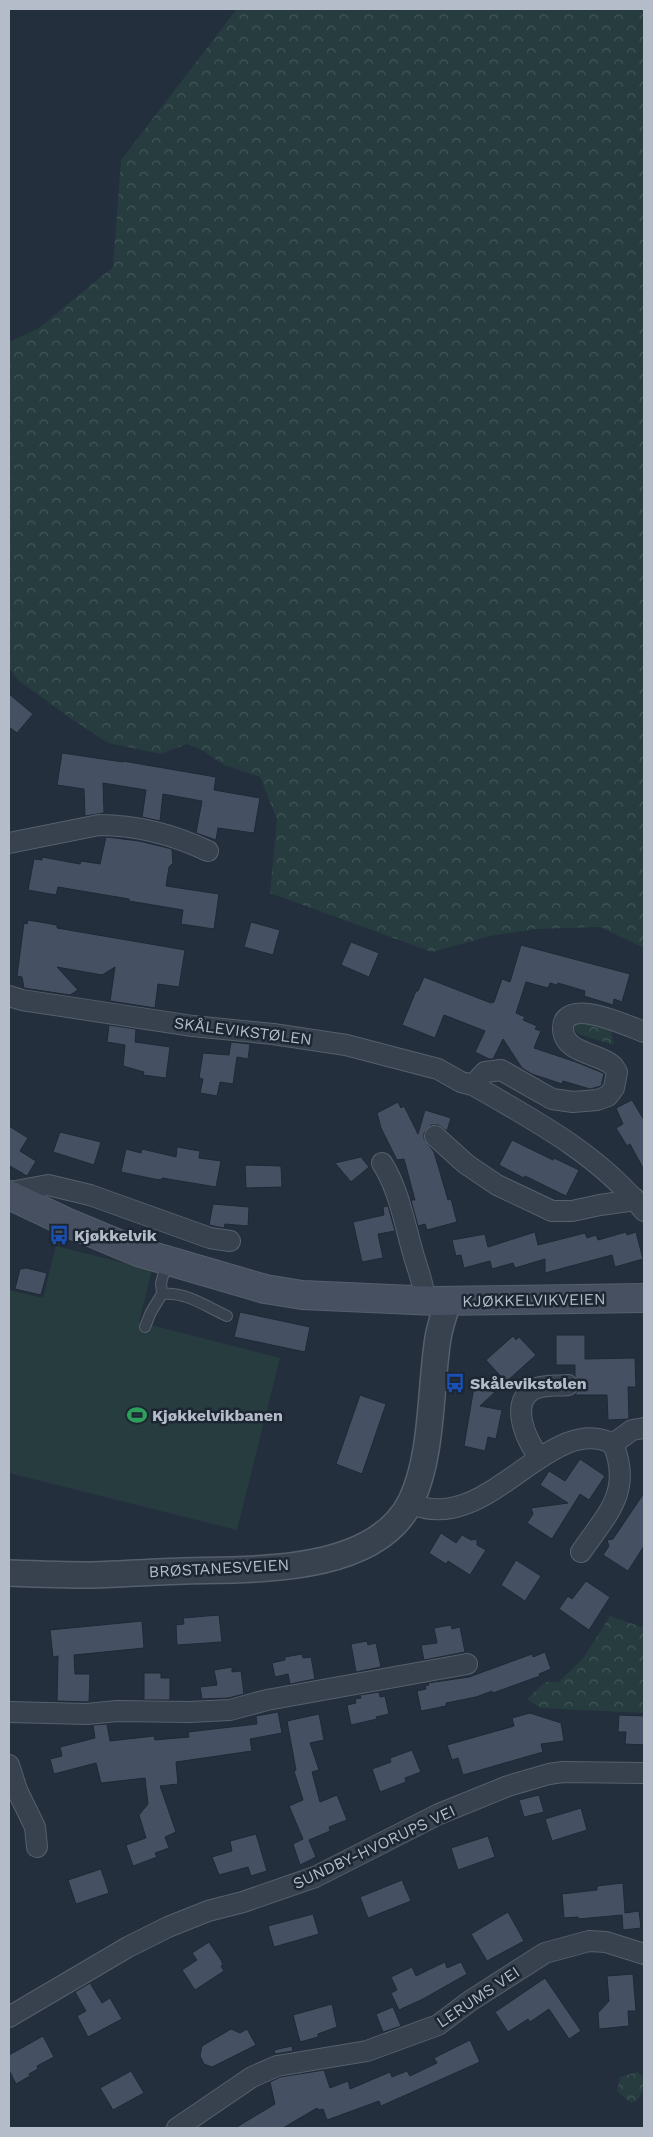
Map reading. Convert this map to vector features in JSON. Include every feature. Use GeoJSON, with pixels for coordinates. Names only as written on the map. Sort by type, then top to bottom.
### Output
{"type":"FeatureCollection","features":[{"type":"Feature","properties":{"kind":"main road","name":"KJØKKELVIKVEIEN"},"geometry":{"type":"LineString","coordinates":[[9,1195],[66,1222],[167,1262],[265,1289],[302,1295],[436,1301],[644,1298]]}},
{"type":"Feature","properties":{"kind":"street"},"geometry":{"type":"LineString","coordinates":[[9,843],[99,824],[113,824],[185,840],[208,851]]}},
{"type":"Feature","properties":{"kind":"street","name":"SKÅLEVIKSTØLEN"},"geometry":{"type":"LineString","coordinates":[[9,996],[22,1000],[193,1026],[279,1034],[346,1045],[438,1069],[461,1082],[473,1086],[539,1123],[571,1144],[616,1180],[639,1205]]}},
{"type":"Feature","properties":{"kind":"street"},"geometry":{"type":"LineString","coordinates":[[473,1086],[485,1072],[501,1070],[552,1099],[573,1102],[597,1100],[608,1096],[614,1088],[617,1072],[611,1064],[570,1044],[563,1034],[563,1024],[568,1017],[577,1012],[588,1013],[644,1032]]}},
{"type":"Feature","properties":{"kind":"street","name":"SKÅLEVIKSTØLEN"},"geometry":{"type":"LineString","coordinates":[[435,1136],[466,1164],[497,1185],[552,1211],[572,1211],[628,1202],[639,1205]]}},
{"type":"Feature","properties":{"kind":"street"},"geometry":{"type":"LineString","coordinates":[[382,1163],[389,1174],[402,1208],[416,1264],[423,1282],[436,1301]]}},
{"type":"Feature","properties":{"kind":"street","name":"KJØKKELVIKVEIEN"},"geometry":{"type":"LineString","coordinates":[[9,1195],[16,1191],[48,1184],[90,1195],[210,1238],[230,1241]]}},
{"type":"Feature","properties":{"kind":"street","name":"BRØSTANESVEIEN"},"geometry":{"type":"LineString","coordinates":[[9,1573],[92,1574],[222,1571],[294,1564],[350,1552],[372,1542],[397,1522],[410,1503],[421,1471],[438,1336],[436,1301]]}},
{"type":"Feature","properties":{"kind":"street"},"geometry":{"type":"LineString","coordinates":[[540,1458],[522,1428],[520,1415],[524,1399],[527,1394],[536,1388],[568,1384]]}},
{"type":"Feature","properties":{"kind":"street"},"geometry":{"type":"LineString","coordinates":[[613,1444],[622,1435],[632,1430],[644,1428]]}},
{"type":"Feature","properties":{"kind":"street"},"geometry":{"type":"LineString","coordinates":[[410,1503],[430,1510],[460,1506],[493,1490],[540,1458],[567,1444],[587,1438],[602,1439],[613,1444],[619,1459],[621,1473],[620,1489],[612,1505],[581,1552]]}},
{"type":"Feature","properties":{"kind":"street"},"geometry":{"type":"LineString","coordinates":[[9,1712],[87,1714],[117,1711],[189,1712],[230,1710],[266,1700],[467,1664]]}},
{"type":"Feature","properties":{"kind":"street"},"geometry":{"type":"LineString","coordinates":[[9,1765],[17,1790],[35,1827],[37,1847]]}},
{"type":"Feature","properties":{"kind":"street","name":"SUNDBY-HVORUPS VEI"},"geometry":{"type":"LineString","coordinates":[[9,2017],[128,1947],[168,1927],[208,1911],[243,1902],[315,1877],[439,1814],[508,1786],[563,1772],[644,1773]]}},
{"type":"Feature","properties":{"kind":"street","name":"LERUMS VEI"},"geometry":{"type":"LineString","coordinates":[[177,2128],[252,2077],[277,2066],[367,2051],[432,2028],[545,1953],[569,1945],[606,1942],[644,1954]]}},
{"type":"Feature","properties":{"kind":"lane"},"geometry":{"type":"LineString","coordinates":[[146,1327],[151,1312],[162,1294],[161,1283],[167,1262]]}},
{"type":"Feature","properties":{"kind":"lane"},"geometry":{"type":"LineString","coordinates":[[162,1294],[173,1293],[187,1297],[227,1316]]}},
{"type":"Feature","properties":{"kind":"green space"},"geometry":{"type":"Polygon","coordinates":[[[237,9],[644,9],[644,948],[600,927],[535,929],[490,936],[432,952],[270,893],[277,819],[260,777],[224,765],[202,750],[187,744],[161,754],[108,743],[18,680],[9,668],[9,342],[39,328],[113,267],[121,160],[237,9]]]}},
{"type":"Feature","properties":{"kind":"green space"},"geometry":{"type":"Polygon","coordinates":[[[575,1022],[597,1025],[611,1031],[614,1045],[578,1034],[573,1027],[575,1022]]]}},
{"type":"Feature","properties":{"kind":"green space","name":"Kjøkkelvikbanen"},"geometry":{"type":"Polygon","coordinates":[[[56,1246],[152,1270],[139,1322],[280,1358],[237,1530],[9,1473],[9,1290],[43,1298],[56,1246]]]}},
{"type":"Feature","properties":{"kind":"green space"},"geometry":{"type":"Polygon","coordinates":[[[610,1616],[644,1628],[644,1713],[541,1708],[527,1699],[545,1682],[559,1682],[584,1657],[610,1616]]]}},
{"type":"Feature","properties":{"kind":"green space"},"geometry":{"type":"Polygon","coordinates":[[[638,2072],[644,2078],[643,2090],[638,2099],[631,2103],[617,2091],[620,2077],[638,2072]]]}},
{"type":"Feature","properties":{"kind":"building"},"geometry":{"type":"Polygon","coordinates":[[[9,694],[33,714],[17,733],[9,727],[9,694]]]}},
{"type":"Feature","properties":{"kind":"building"},"geometry":{"type":"Polygon","coordinates":[[[62,753],[216,777],[214,790],[260,798],[254,833],[218,828],[216,840],[196,833],[202,801],[163,794],[160,821],[142,817],[146,790],[103,783],[104,813],[85,816],[84,789],[57,785],[62,753]]]}},
{"type":"Feature","properties":{"kind":"building"},"geometry":{"type":"Polygon","coordinates":[[[106,837],[139,841],[172,849],[173,863],[169,867],[166,886],[219,894],[214,929],[181,924],[183,910],[58,887],[56,895],[28,890],[34,859],[42,860],[42,857],[80,864],[81,861],[100,864],[106,837]]]}},
{"type":"Feature","properties":{"kind":"building"},"geometry":{"type":"Polygon","coordinates":[[[28,920],[57,925],[57,928],[185,950],[179,987],[158,984],[155,1008],[110,1001],[115,967],[102,975],[57,967],[78,990],[70,995],[24,988],[22,977],[17,976],[24,923],[27,924],[28,920]]]}},
{"type":"Feature","properties":{"kind":"building"},"geometry":{"type":"Polygon","coordinates":[[[251,922],[280,930],[273,955],[244,947],[251,922]]]}},
{"type":"Feature","properties":{"kind":"building"},"geometry":{"type":"Polygon","coordinates":[[[351,942],[379,953],[369,977],[341,965],[351,942]]]}},
{"type":"Feature","properties":{"kind":"building"},"geometry":{"type":"Polygon","coordinates":[[[521,945],[630,974],[622,1002],[614,999],[613,1005],[584,996],[585,991],[558,983],[557,985],[550,983],[548,988],[526,982],[516,1013],[525,1017],[523,1020],[537,1026],[535,1029],[541,1031],[534,1048],[603,1073],[601,1086],[590,1089],[563,1081],[562,1084],[532,1074],[522,1068],[503,1039],[493,1059],[489,1059],[475,1052],[485,1031],[444,1015],[435,1038],[402,1025],[424,977],[491,1003],[494,1002],[502,979],[510,982],[521,945]]]}},
{"type":"Feature","properties":{"kind":"building"},"geometry":{"type":"Polygon","coordinates":[[[109,1025],[136,1029],[135,1042],[170,1047],[166,1078],[143,1075],[144,1072],[123,1066],[125,1045],[107,1042],[109,1025]]]}},
{"type":"Feature","properties":{"kind":"building"},"geometry":{"type":"Polygon","coordinates":[[[231,1042],[250,1044],[248,1059],[237,1057],[233,1084],[220,1082],[217,1096],[200,1093],[203,1079],[199,1078],[203,1053],[229,1055],[231,1042]]]}},
{"type":"Feature","properties":{"kind":"building"},"geometry":{"type":"Polygon","coordinates":[[[632,1100],[644,1120],[644,1170],[630,1144],[627,1146],[616,1128],[623,1124],[616,1108],[632,1100]]]}},
{"type":"Feature","properties":{"kind":"building"},"geometry":{"type":"Polygon","coordinates":[[[398,1102],[401,1108],[404,1106],[418,1134],[425,1110],[451,1118],[447,1131],[438,1125],[431,1125],[424,1133],[424,1139],[434,1152],[448,1200],[451,1199],[457,1222],[427,1230],[425,1224],[418,1226],[411,1200],[415,1200],[404,1159],[397,1160],[381,1128],[377,1113],[398,1102]]]}},
{"type":"Feature","properties":{"kind":"building"},"geometry":{"type":"Polygon","coordinates":[[[9,1126],[28,1138],[20,1151],[36,1161],[27,1176],[10,1166],[9,1168],[9,1126]]]}},
{"type":"Feature","properties":{"kind":"building"},"geometry":{"type":"Polygon","coordinates":[[[60,1132],[101,1142],[94,1165],[53,1152],[60,1132]]]}},
{"type":"Feature","properties":{"kind":"building"},"geometry":{"type":"Polygon","coordinates":[[[512,1140],[579,1170],[566,1196],[499,1165],[512,1140]]]}},
{"type":"Feature","properties":{"kind":"building"},"geometry":{"type":"Polygon","coordinates":[[[177,1147],[200,1151],[199,1158],[221,1161],[216,1187],[162,1178],[162,1180],[154,1179],[121,1172],[126,1149],[141,1153],[142,1149],[176,1157],[177,1147]]]}},
{"type":"Feature","properties":{"kind":"building"},"geometry":{"type":"Polygon","coordinates":[[[361,1157],[369,1167],[351,1182],[335,1163],[361,1157]]]}},
{"type":"Feature","properties":{"kind":"building"},"geometry":{"type":"Polygon","coordinates":[[[245,1165],[281,1166],[282,1187],[246,1188],[245,1165]]]}},
{"type":"Feature","properties":{"kind":"building"},"geometry":{"type":"Polygon","coordinates":[[[213,1204],[249,1207],[248,1226],[225,1224],[224,1228],[209,1225],[213,1204]]]}},
{"type":"Feature","properties":{"kind":"building"},"geometry":{"type":"Polygon","coordinates":[[[388,1206],[395,1231],[378,1234],[383,1258],[362,1262],[353,1222],[384,1215],[383,1207],[388,1206]]]}},
{"type":"Feature","properties":{"kind":"building"},"geometry":{"type":"Polygon","coordinates":[[[535,1232],[538,1245],[585,1233],[587,1238],[596,1235],[598,1240],[626,1232],[627,1235],[636,1232],[643,1259],[615,1267],[612,1255],[545,1273],[545,1259],[515,1268],[513,1263],[492,1269],[490,1261],[464,1268],[461,1255],[456,1256],[452,1240],[485,1234],[488,1247],[535,1232]]]}},
{"type":"Feature","properties":{"kind":"building"},"geometry":{"type":"Polygon","coordinates":[[[26,1268],[47,1273],[41,1295],[15,1289],[20,1269],[26,1268]]]}},
{"type":"Feature","properties":{"kind":"building"},"geometry":{"type":"Polygon","coordinates":[[[240,1312],[310,1327],[305,1352],[234,1337],[240,1312]]]}},
{"type":"Feature","properties":{"kind":"building"},"geometry":{"type":"Polygon","coordinates":[[[556,1335],[585,1335],[585,1359],[635,1358],[636,1387],[628,1387],[629,1419],[608,1420],[607,1395],[575,1395],[580,1385],[575,1376],[575,1365],[556,1365],[556,1335]]]}},
{"type":"Feature","properties":{"kind":"building"},"geometry":{"type":"Polygon","coordinates":[[[513,1336],[516,1340],[519,1337],[536,1355],[506,1382],[486,1360],[513,1336]]]}},
{"type":"Feature","properties":{"kind":"building"},"geometry":{"type":"Polygon","coordinates":[[[474,1387],[495,1392],[480,1406],[502,1410],[496,1439],[488,1437],[485,1451],[464,1446],[474,1387]]]}},
{"type":"Feature","properties":{"kind":"building"},"geometry":{"type":"Polygon","coordinates":[[[360,1395],[386,1404],[362,1474],[336,1464],[360,1395]]]}},
{"type":"Feature","properties":{"kind":"building"},"geometry":{"type":"Polygon","coordinates":[[[580,1459],[605,1476],[589,1500],[580,1494],[552,1539],[527,1523],[533,1514],[531,1508],[568,1503],[540,1485],[549,1471],[565,1481],[580,1459]]]}},
{"type":"Feature","properties":{"kind":"building"},"geometry":{"type":"Polygon","coordinates":[[[644,1493],[644,1546],[628,1571],[603,1555],[609,1546],[607,1540],[613,1539],[644,1493]]]}},
{"type":"Feature","properties":{"kind":"building"},"geometry":{"type":"Polygon","coordinates":[[[441,1533],[456,1543],[462,1535],[471,1540],[477,1539],[477,1545],[486,1550],[470,1575],[448,1561],[446,1564],[429,1553],[441,1533]]]}},
{"type":"Feature","properties":{"kind":"building"},"geometry":{"type":"Polygon","coordinates":[[[516,1560],[541,1576],[525,1601],[501,1585],[516,1560]]]}},
{"type":"Feature","properties":{"kind":"building"},"geometry":{"type":"Polygon","coordinates":[[[586,1581],[610,1597],[589,1630],[559,1609],[568,1596],[572,1599],[586,1581]]]}},
{"type":"Feature","properties":{"kind":"building"},"geometry":{"type":"Polygon","coordinates":[[[219,1615],[222,1642],[177,1645],[176,1625],[184,1624],[183,1618],[219,1615]]]}},
{"type":"Feature","properties":{"kind":"building"},"geometry":{"type":"Polygon","coordinates":[[[142,1621],[144,1648],[74,1655],[75,1674],[90,1674],[89,1702],[57,1701],[58,1656],[53,1657],[50,1630],[142,1621]]]}},
{"type":"Feature","properties":{"kind":"building"},"geometry":{"type":"Polygon","coordinates":[[[451,1625],[452,1629],[460,1627],[465,1652],[424,1660],[421,1645],[437,1643],[434,1628],[451,1625]]]}},
{"type":"Feature","properties":{"kind":"building"},"geometry":{"type":"Polygon","coordinates":[[[367,1641],[368,1645],[376,1643],[381,1667],[356,1672],[351,1644],[367,1641]]]}},
{"type":"Feature","properties":{"kind":"building"},"geometry":{"type":"Polygon","coordinates":[[[545,1652],[551,1669],[539,1674],[540,1676],[493,1693],[492,1691],[476,1697],[446,1703],[446,1706],[421,1711],[417,1691],[426,1689],[425,1686],[429,1685],[428,1683],[469,1677],[532,1654],[533,1657],[545,1652]]]}},
{"type":"Feature","properties":{"kind":"building"},"geometry":{"type":"Polygon","coordinates":[[[302,1654],[303,1658],[311,1657],[315,1679],[290,1684],[288,1674],[275,1677],[272,1663],[285,1660],[285,1657],[302,1654]]]}},
{"type":"Feature","properties":{"kind":"building"},"geometry":{"type":"Polygon","coordinates":[[[232,1667],[232,1672],[241,1671],[244,1694],[228,1698],[202,1699],[200,1687],[217,1685],[214,1670],[232,1667]]]}},
{"type":"Feature","properties":{"kind":"building"},"geometry":{"type":"Polygon","coordinates":[[[144,1673],[161,1673],[161,1678],[170,1678],[170,1700],[144,1700],[144,1673]]]}},
{"type":"Feature","properties":{"kind":"building"},"geometry":{"type":"Polygon","coordinates":[[[379,1692],[380,1697],[385,1696],[389,1714],[351,1725],[347,1705],[356,1703],[355,1699],[361,1698],[360,1695],[379,1692]]]}},
{"type":"Feature","properties":{"kind":"building"},"geometry":{"type":"Polygon","coordinates":[[[278,1712],[282,1733],[250,1739],[252,1751],[176,1762],[178,1784],[160,1786],[176,1832],[165,1837],[169,1848],[155,1853],[157,1857],[133,1866],[126,1845],[146,1838],[139,1815],[148,1804],[145,1778],[101,1783],[96,1763],[54,1774],[50,1759],[62,1756],[60,1747],[95,1738],[93,1725],[107,1724],[110,1741],[154,1736],[155,1740],[189,1737],[188,1732],[257,1724],[256,1716],[278,1712]]]}},
{"type":"Feature","properties":{"kind":"building"},"geometry":{"type":"Polygon","coordinates":[[[530,1713],[561,1723],[564,1741],[541,1744],[543,1752],[463,1775],[458,1758],[452,1760],[447,1745],[514,1726],[512,1718],[530,1713]]]}},
{"type":"Feature","properties":{"kind":"building"},"geometry":{"type":"Polygon","coordinates":[[[319,1714],[324,1740],[310,1743],[319,1770],[312,1772],[320,1802],[337,1795],[347,1820],[329,1827],[330,1831],[309,1840],[316,1857],[300,1865],[293,1844],[303,1839],[289,1806],[303,1800],[294,1771],[296,1770],[287,1721],[319,1714]]]}},
{"type":"Feature","properties":{"kind":"building"},"geometry":{"type":"Polygon","coordinates":[[[619,1715],[644,1716],[644,1745],[625,1744],[626,1732],[618,1732],[619,1715]]]}},
{"type":"Feature","properties":{"kind":"building"},"geometry":{"type":"Polygon","coordinates":[[[412,1750],[421,1772],[405,1778],[406,1782],[380,1792],[372,1769],[391,1762],[390,1758],[412,1750]]]}},
{"type":"Feature","properties":{"kind":"building"},"geometry":{"type":"Polygon","coordinates":[[[539,1795],[544,1812],[524,1817],[519,1800],[539,1795]]]}},
{"type":"Feature","properties":{"kind":"building"},"geometry":{"type":"Polygon","coordinates":[[[581,1808],[587,1830],[552,1841],[545,1819],[581,1808]]]}},
{"type":"Feature","properties":{"kind":"building"},"geometry":{"type":"Polygon","coordinates":[[[256,1834],[267,1871],[251,1876],[248,1867],[219,1875],[212,1857],[232,1851],[230,1841],[256,1834]]]}},
{"type":"Feature","properties":{"kind":"building"},"geometry":{"type":"Polygon","coordinates":[[[488,1836],[495,1857],[458,1870],[451,1848],[488,1836]]]}},
{"type":"Feature","properties":{"kind":"building"},"geometry":{"type":"Polygon","coordinates":[[[101,1869],[109,1893],[76,1904],[68,1880],[101,1869]]]}},
{"type":"Feature","properties":{"kind":"building"},"geometry":{"type":"Polygon","coordinates":[[[402,1880],[411,1901],[368,1918],[360,1897],[402,1880]]]}},
{"type":"Feature","properties":{"kind":"building"},"geometry":{"type":"Polygon","coordinates":[[[623,1883],[625,1913],[639,1911],[641,1928],[623,1930],[622,1915],[578,1919],[578,1917],[564,1918],[562,1894],[597,1890],[597,1886],[623,1883]]]}},
{"type":"Feature","properties":{"kind":"building"},"geometry":{"type":"Polygon","coordinates":[[[508,1912],[524,1941],[487,1961],[471,1934],[508,1912]]]}},
{"type":"Feature","properties":{"kind":"building"},"geometry":{"type":"Polygon","coordinates":[[[313,1914],[319,1934],[274,1947],[268,1926],[313,1914]]]}},
{"type":"Feature","properties":{"kind":"building"},"geometry":{"type":"Polygon","coordinates":[[[209,1942],[221,1960],[223,1965],[221,1966],[224,1971],[195,1990],[182,1970],[197,1960],[192,1953],[209,1942]]]}},
{"type":"Feature","properties":{"kind":"building"},"geometry":{"type":"Polygon","coordinates":[[[445,1962],[447,1968],[461,1962],[467,1974],[423,1999],[399,2010],[391,1993],[397,1990],[391,1977],[412,1967],[416,1976],[445,1962]]]}},
{"type":"Feature","properties":{"kind":"building"},"geometry":{"type":"Polygon","coordinates":[[[633,1974],[636,2011],[628,2011],[629,2026],[599,2029],[598,2013],[609,2001],[607,1976],[633,1974]]]}},
{"type":"Feature","properties":{"kind":"building"},"geometry":{"type":"Polygon","coordinates":[[[545,1978],[581,2031],[569,2039],[549,2009],[530,2022],[528,2019],[508,2032],[495,2012],[545,1978]]]}},
{"type":"Feature","properties":{"kind":"building"},"geometry":{"type":"Polygon","coordinates":[[[90,1983],[102,2003],[110,1998],[122,2019],[88,2037],[77,2016],[86,2011],[75,1992],[90,1983]]]}},
{"type":"Feature","properties":{"kind":"building"},"geometry":{"type":"Polygon","coordinates":[[[332,2004],[337,2027],[318,2034],[318,2037],[300,2042],[293,2015],[332,2004]]]}},
{"type":"Feature","properties":{"kind":"building"},"geometry":{"type":"Polygon","coordinates":[[[393,2007],[401,2026],[383,2032],[376,2014],[393,2007]]]}},
{"type":"Feature","properties":{"kind":"building"},"geometry":{"type":"Polygon","coordinates":[[[231,2029],[240,2033],[247,2029],[256,2045],[212,2067],[204,2064],[200,2056],[202,2046],[231,2029]]]}},
{"type":"Feature","properties":{"kind":"building"},"geometry":{"type":"Polygon","coordinates":[[[43,2036],[54,2057],[37,2066],[38,2069],[29,2074],[30,2076],[16,2084],[9,2070],[9,2055],[43,2036]]]}},
{"type":"Feature","properties":{"kind":"building"},"geometry":{"type":"Polygon","coordinates":[[[470,2040],[480,2062],[381,2106],[379,2101],[327,2120],[323,2109],[318,2110],[317,2108],[283,2128],[235,2128],[275,2104],[270,2082],[280,2077],[324,2070],[330,2088],[348,2081],[350,2089],[390,2072],[392,2077],[407,2071],[410,2076],[437,2063],[434,2058],[470,2040]]]}},
{"type":"Feature","properties":{"kind":"building"},"geometry":{"type":"Polygon","coordinates":[[[292,2046],[293,2051],[275,2054],[274,2050],[292,2046]]]}},
{"type":"Feature","properties":{"kind":"building"},"geometry":{"type":"Polygon","coordinates":[[[131,2071],[144,2093],[113,2110],[100,2088],[131,2071]]]}},
{"type":"Feature","properties":{"kind":"place","name":"Kjøkkelvik"},"geometry":{"type":"Point","coordinates":[59,1235]}},
{"type":"Feature","properties":{"kind":"place","name":"Skålevikstølen"},"geometry":{"type":"Point","coordinates":[455,1383]}},
{"type":"Feature","properties":{"kind":"place","name":"Kjøkkelvikbanen"},"geometry":{"type":"Point","coordinates":[137,1415]}}]}
